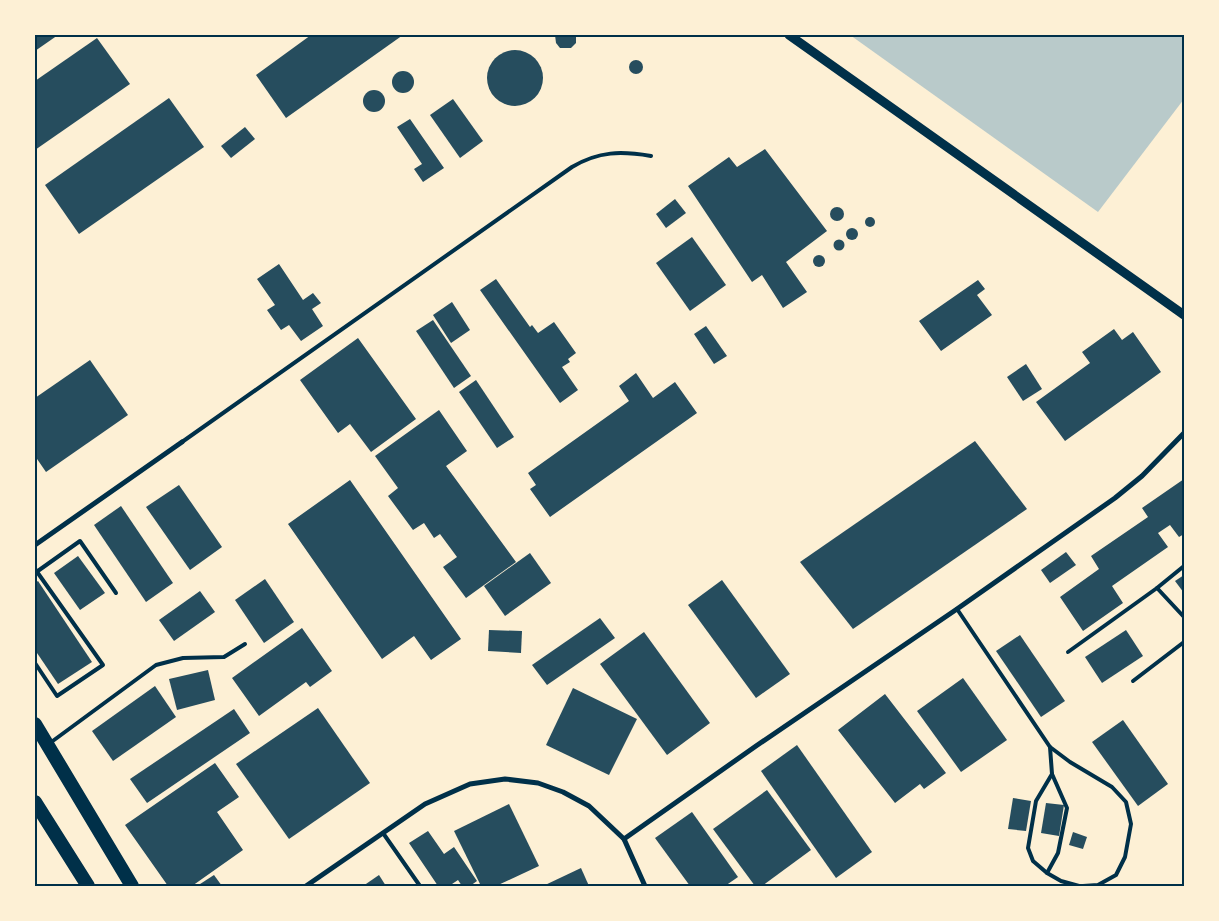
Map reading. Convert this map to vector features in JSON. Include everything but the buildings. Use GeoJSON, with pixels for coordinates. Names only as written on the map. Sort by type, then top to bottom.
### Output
{"type":"FeatureCollection","features":[{"type":"Feature","properties":{"kind":"highway"},"geometry":{"type":"LineString","coordinates":[[35,724],[132,886]]}},
{"type":"Feature","properties":{"kind":"highway"},"geometry":{"type":"LineString","coordinates":[[35,802],[88,886]]}},
{"type":"Feature","properties":{"kind":"street"},"geometry":{"type":"LineString","coordinates":[[789,35],[1184,315]]}},
{"type":"Feature","properties":{"kind":"street"},"geometry":{"type":"LineString","coordinates":[[624,839],[1115,498],[1142,476],[1184,434]]}},
{"type":"Feature","properties":{"kind":"street"},"geometry":{"type":"LineString","coordinates":[[35,545],[182,442]]}},
{"type":"Feature","properties":{"kind":"street"},"geometry":{"type":"LineString","coordinates":[[306,886],[425,804],[470,784],[506,779],[538,783],[563,792],[589,806],[624,839],[645,886]]}},
{"type":"Feature","properties":{"kind":"lane"},"geometry":{"type":"LineString","coordinates":[[182,442],[572,167],[598,155],[627,152],[651,156]]}},
{"type":"Feature","properties":{"kind":"lane"},"geometry":{"type":"LineString","coordinates":[[35,663],[57,696],[103,665],[36,571],[80,541],[116,593]]}},
{"type":"Feature","properties":{"kind":"lane"},"geometry":{"type":"LineString","coordinates":[[1068,652],[1157,588],[1184,566]]}},
{"type":"Feature","properties":{"kind":"lane"},"geometry":{"type":"LineString","coordinates":[[1157,588],[1184,617]]}},
{"type":"Feature","properties":{"kind":"lane"},"geometry":{"type":"LineString","coordinates":[[956,609],[1050,747],[1070,762],[1112,787],[1126,802],[1130,824],[1125,857],[1116,874],[1098,885],[1083,886]]}},
{"type":"Feature","properties":{"kind":"lane"},"geometry":{"type":"LineString","coordinates":[[1133,681],[1184,642]]}},
{"type":"Feature","properties":{"kind":"lane"},"geometry":{"type":"LineString","coordinates":[[48,744],[156,665],[183,658],[224,657],[245,644]]}},
{"type":"Feature","properties":{"kind":"lane"},"geometry":{"type":"LineString","coordinates":[[1047,873],[1058,853],[1067,808],[1052,774],[1050,747]]}},
{"type":"Feature","properties":{"kind":"lane"},"geometry":{"type":"LineString","coordinates":[[1052,774],[1036,801],[1028,848],[1033,861],[1047,873],[1060,880],[1079,886]]}},
{"type":"Feature","properties":{"kind":"lane"},"geometry":{"type":"LineString","coordinates":[[383,833],[420,886]]}},
{"type":"Feature","properties":{"kind":"shaded area"},"geometry":{"type":"Polygon","coordinates":[[[850,35],[1184,35],[1184,99],[1098,212],[850,35]]]}}]}
